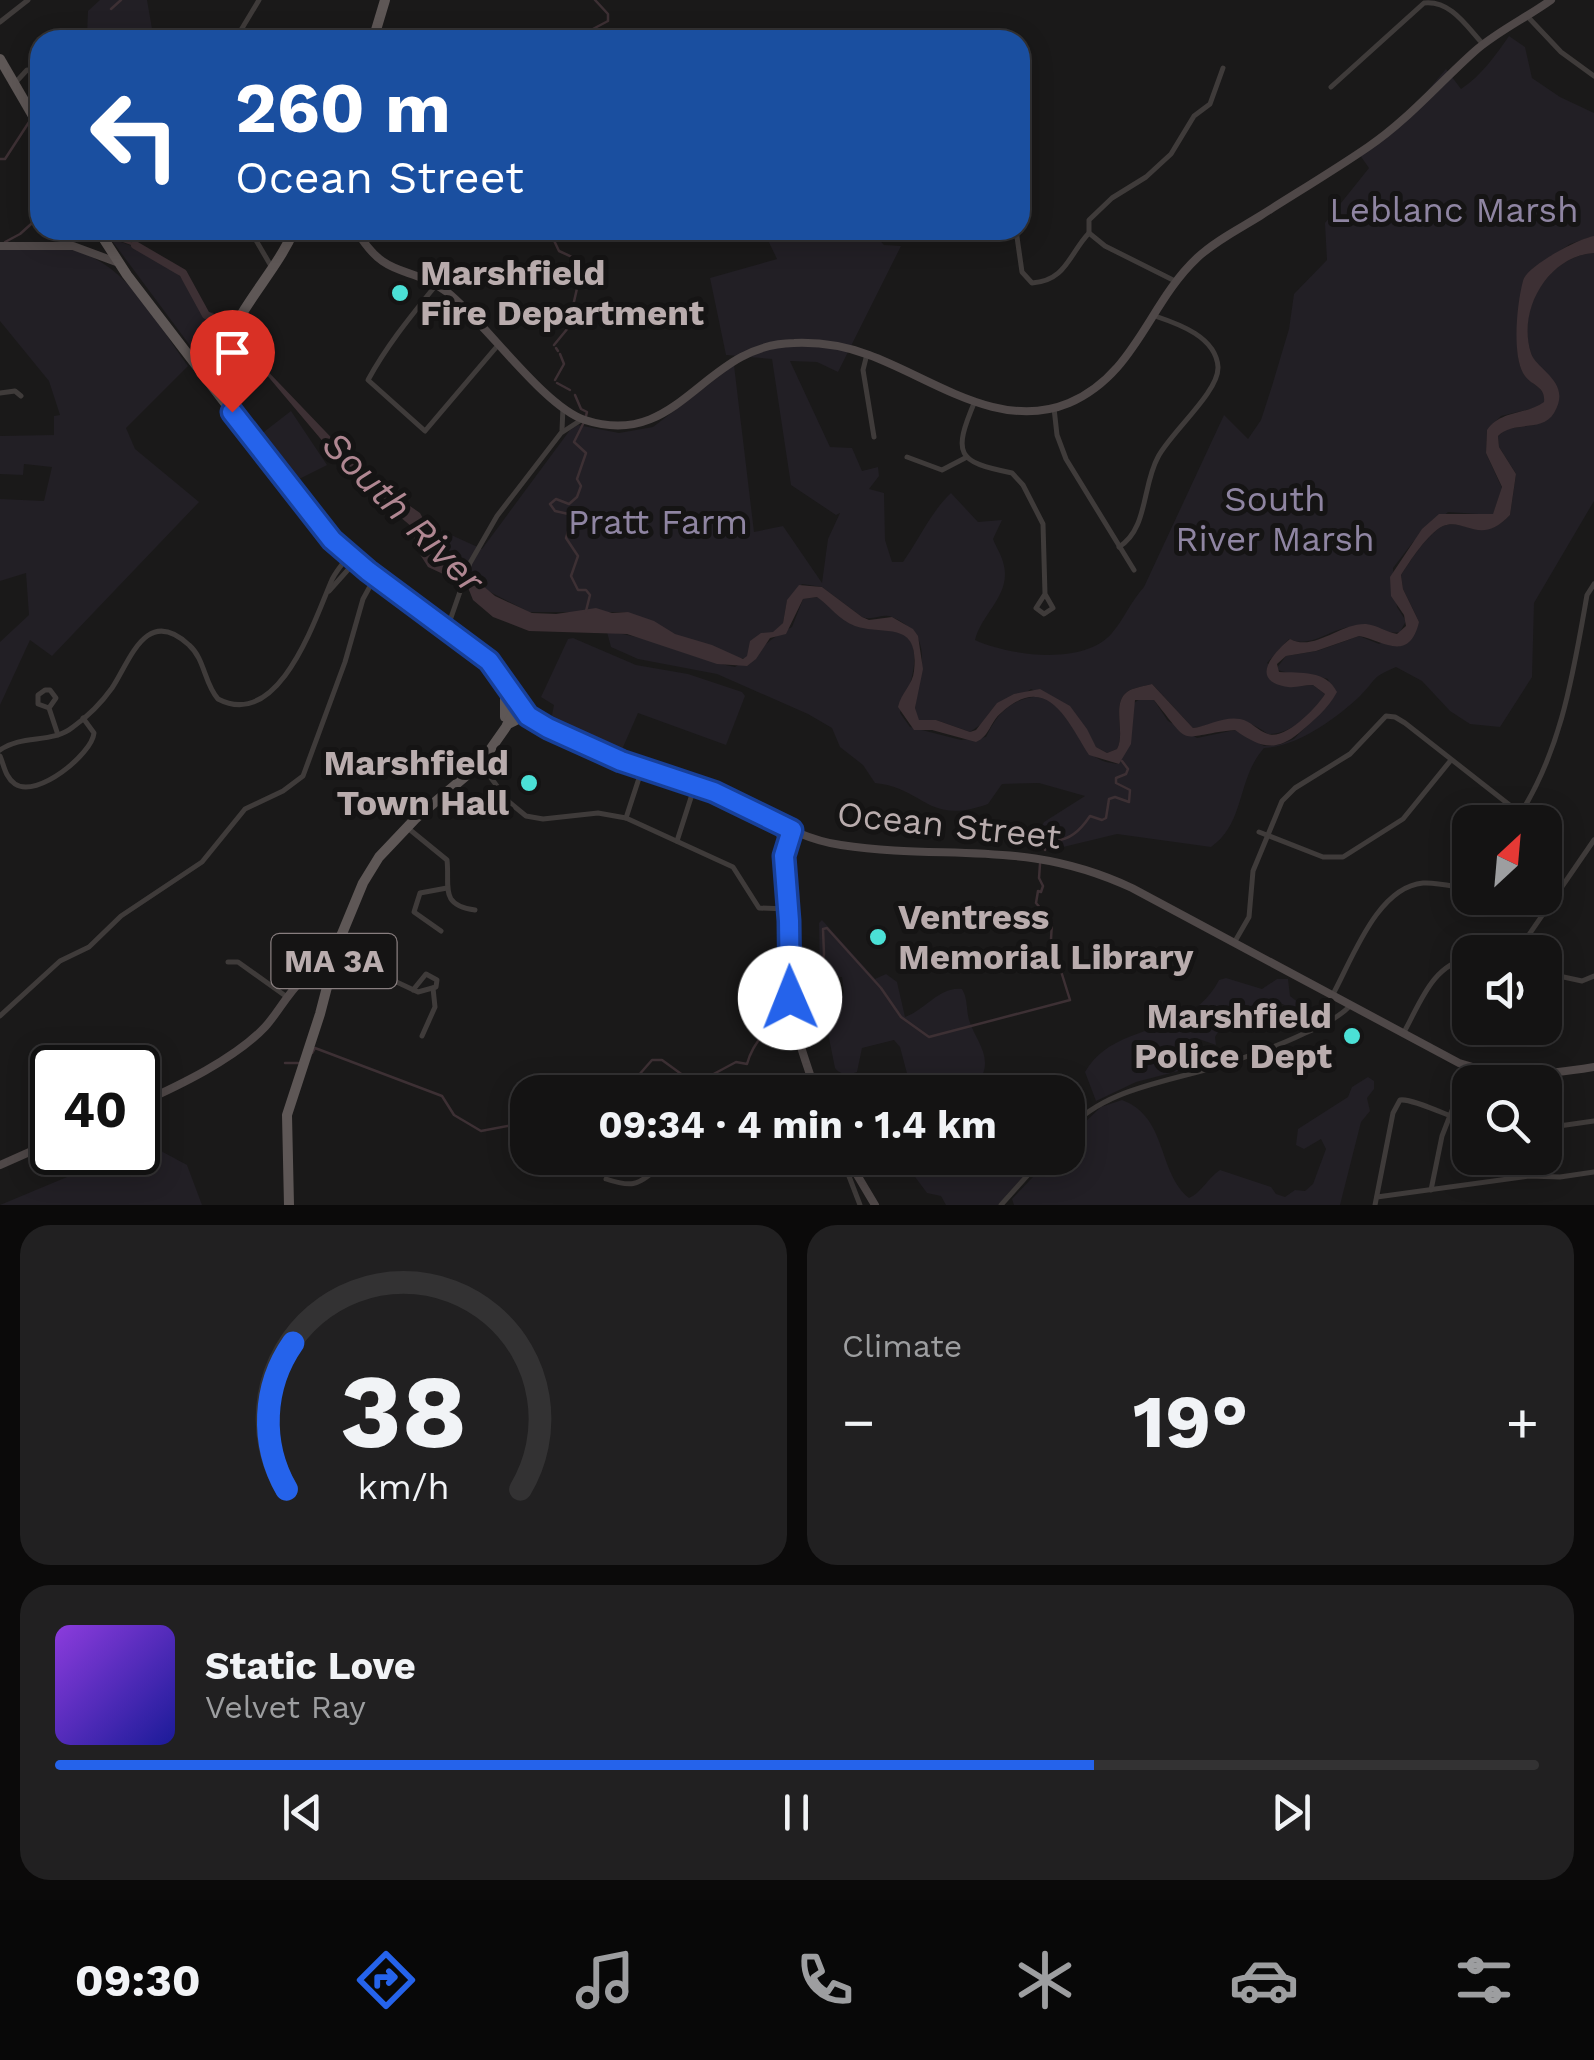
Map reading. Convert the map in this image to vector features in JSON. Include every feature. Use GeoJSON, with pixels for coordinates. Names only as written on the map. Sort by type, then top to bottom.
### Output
{"type":"FeatureCollection","features":[{"type":"Feature","properties":{"kind":"main road"},"geometry":{"type":"LineString","coordinates":[[376,30],[384,0]]}},
{"type":"Feature","properties":{"kind":"main road"},"geometry":{"type":"LineString","coordinates":[[0,59],[30,109]]}},
{"type":"Feature","properties":{"kind":"main road","name":"Ocean Street"},"geometry":{"type":"LineString","coordinates":[[104,240],[315,521],[352,558],[489,661],[518,701]]}},
{"type":"Feature","properties":{"kind":"main road"},"geometry":{"type":"LineString","coordinates":[[205,377],[214,376],[214,363],[239,317],[273,270],[289,240]]}},
{"type":"Feature","properties":{"kind":"main road"},"geometry":{"type":"LineString","coordinates":[[205,377],[224,347]]}},
{"type":"Feature","properties":{"kind":"main road"},"geometry":{"type":"LineString","coordinates":[[192,359],[214,363]]}},
{"type":"Feature","properties":{"kind":"main road"},"geometry":{"type":"LineString","coordinates":[[214,363],[226,403]]}},
{"type":"Feature","properties":{"kind":"main road"},"geometry":{"type":"LineString","coordinates":[[503,727],[504,680]]}},
{"type":"Feature","properties":{"kind":"main road","name":"MA 3A"},"geometry":{"type":"LineString","coordinates":[[289,1205],[287,1115],[339,941],[368,873],[407,827],[480,764],[518,701]]}},
{"type":"Feature","properties":{"kind":"main road"},"geometry":{"type":"LineString","coordinates":[[503,727],[522,717],[541,725]]}},
{"type":"Feature","properties":{"kind":"street"},"geometry":{"type":"LineString","coordinates":[[0,22],[28,0]]}},
{"type":"Feature","properties":{"kind":"street"},"geometry":{"type":"LineString","coordinates":[[241,30],[258,0]]}},
{"type":"Feature","properties":{"kind":"street"},"geometry":{"type":"LineString","coordinates":[[364,240],[380,262],[436,285],[464,307],[563,407],[584,420],[624,426],[649,422],[733,361],[776,344],[819,344],[866,354],[975,401],[1022,412],[1054,408],[1089,392],[1111,376],[1131,353],[1176,282],[1209,248],[1384,135],[1483,44],[1550,0]]}},
{"type":"Feature","properties":{"kind":"street"},"geometry":{"type":"LineString","coordinates":[[1331,88],[1424,3],[1433,2],[1449,9],[1483,44]]}},
{"type":"Feature","properties":{"kind":"street"},"geometry":{"type":"LineString","coordinates":[[1527,16],[1560,52],[1594,76]]}},
{"type":"Feature","properties":{"kind":"street"},"geometry":{"type":"LineString","coordinates":[[1017,240],[1022,272],[1028,281],[1036,284],[1067,268],[1089,233],[1089,220],[1171,154],[1194,116],[1210,104],[1222,68]]}},
{"type":"Feature","properties":{"kind":"street"},"geometry":{"type":"LineString","coordinates":[[15,83],[30,70]]}},
{"type":"Feature","properties":{"kind":"street"},"geometry":{"type":"LineString","coordinates":[[1089,233],[1105,246],[1176,282]]}},
{"type":"Feature","properties":{"kind":"street"},"geometry":{"type":"LineString","coordinates":[[256,240],[273,270]]}},
{"type":"Feature","properties":{"kind":"street"},"geometry":{"type":"LineString","coordinates":[[4,246],[73,246],[119,263]]}},
{"type":"Feature","properties":{"kind":"street"},"geometry":{"type":"LineString","coordinates":[[436,285],[393,337],[368,380],[425,430],[499,344]]}},
{"type":"Feature","properties":{"kind":"street"},"geometry":{"type":"LineString","coordinates":[[1120,546],[1136,533],[1149,476],[1168,438],[1217,376],[1215,356],[1204,342],[1186,328],[1155,316]]}},
{"type":"Feature","properties":{"kind":"street"},"geometry":{"type":"LineString","coordinates":[[866,354],[864,370],[874,438]]}},
{"type":"Feature","properties":{"kind":"street"},"geometry":{"type":"LineString","coordinates":[[0,393],[15,391],[20,396]]}},
{"type":"Feature","properties":{"kind":"street"},"geometry":{"type":"LineString","coordinates":[[975,401],[962,436],[967,457],[983,468],[1012,473],[1022,485],[1044,529],[1044,594]]}},
{"type":"Feature","properties":{"kind":"street"},"geometry":{"type":"LineString","coordinates":[[561,432],[563,407]]}},
{"type":"Feature","properties":{"kind":"street"},"geometry":{"type":"LineString","coordinates":[[1054,408],[1062,450],[1134,570]]}},
{"type":"Feature","properties":{"kind":"street"},"geometry":{"type":"LineString","coordinates":[[448,630],[466,573],[498,516],[561,432],[584,420]]}},
{"type":"Feature","properties":{"kind":"street"},"geometry":{"type":"LineString","coordinates":[[906,457],[942,470],[967,457]]}},
{"type":"Feature","properties":{"kind":"street"},"geometry":{"type":"LineString","coordinates":[[83,718],[94,733],[90,748],[39,786],[25,788],[6,774],[0,753],[25,738],[58,735],[83,718],[113,686],[134,646],[150,634],[177,636],[197,654],[218,699],[231,704],[250,703],[278,682],[298,658],[332,579],[352,558]]}},
{"type":"Feature","properties":{"kind":"street"},"geometry":{"type":"LineString","coordinates":[[0,1016],[60,960],[88,947],[120,916],[202,862],[245,808],[283,791],[303,776],[364,600],[376,577]]}},
{"type":"Feature","properties":{"kind":"street"},"geometry":{"type":"LineString","coordinates":[[1526,805],[1545,773],[1566,706],[1587,596],[1594,584]]}},
{"type":"Feature","properties":{"kind":"street","name":"Ocean Street"},"geometry":{"type":"LineString","coordinates":[[518,701],[528,716],[541,725],[642,769],[695,785],[792,830],[844,846],[1014,854],[1070,864],[1132,888],[1466,1065]]}},
{"type":"Feature","properties":{"kind":"street"},"geometry":{"type":"LineString","coordinates":[[49,708],[58,735]]}},
{"type":"Feature","properties":{"kind":"street"},"geometry":{"type":"LineString","coordinates":[[1234,943],[1250,913],[1252,878],[1286,795],[1350,754],[1386,716],[1399,719],[1509,805]]}},
{"type":"Feature","properties":{"kind":"street"},"geometry":{"type":"LineString","coordinates":[[1259,832],[1323,857],[1344,857],[1403,820],[1451,760]]}},
{"type":"Feature","properties":{"kind":"street"},"geometry":{"type":"LineString","coordinates":[[480,764],[515,808],[529,817],[598,812],[626,818],[733,868],[760,908],[789,910]]}},
{"type":"Feature","properties":{"kind":"street"},"geometry":{"type":"LineString","coordinates":[[626,818],[642,769]]}},
{"type":"Feature","properties":{"kind":"street"},"geometry":{"type":"LineString","coordinates":[[676,841],[695,785]]}},
{"type":"Feature","properties":{"kind":"street"},"geometry":{"type":"LineString","coordinates":[[771,820],[780,830],[784,856],[790,1004],[810,1075]]}},
{"type":"Feature","properties":{"kind":"street"},"geometry":{"type":"LineString","coordinates":[[407,827],[447,860],[447,888],[452,901],[459,908],[475,910]]}},
{"type":"Feature","properties":{"kind":"street"},"geometry":{"type":"LineString","coordinates":[[782,845],[792,830]]}},
{"type":"Feature","properties":{"kind":"street"},"geometry":{"type":"LineString","coordinates":[[784,856],[792,830]]}},
{"type":"Feature","properties":{"kind":"street"},"geometry":{"type":"LineString","coordinates":[[1562,886],[1594,840]]}},
{"type":"Feature","properties":{"kind":"street"},"geometry":{"type":"LineString","coordinates":[[1332,996],[1381,908],[1395,892],[1426,883],[1452,887]]}},
{"type":"Feature","properties":{"kind":"street"},"geometry":{"type":"LineString","coordinates":[[441,931],[414,912],[420,894],[447,888]]}},
{"type":"Feature","properties":{"kind":"street"},"geometry":{"type":"LineString","coordinates":[[228,962],[238,962],[287,997]]}},
{"type":"Feature","properties":{"kind":"street"},"geometry":{"type":"LineString","coordinates":[[1403,1034],[1438,973],[1452,964]]}},
{"type":"Feature","properties":{"kind":"street"},"geometry":{"type":"LineString","coordinates":[[160,1093],[246,1043],[268,1024],[287,997],[322,967],[388,978],[413,990],[433,988]]}},
{"type":"Feature","properties":{"kind":"street"},"geometry":{"type":"LineString","coordinates":[[413,990],[426,974],[437,980],[433,988],[435,1007],[422,1036]]}},
{"type":"Feature","properties":{"kind":"street"},"geometry":{"type":"LineString","coordinates":[[1562,976],[1582,980],[1594,976]]}},
{"type":"Feature","properties":{"kind":"street"},"geometry":{"type":"LineString","coordinates":[[1085,1113],[1145,1086],[1257,1054],[1318,1028],[1350,1006]]}},
{"type":"Feature","properties":{"kind":"street","name":"Ocean Street"},"geometry":{"type":"LineString","coordinates":[[1562,1071],[1594,1067]]}},
{"type":"Feature","properties":{"kind":"street"},"geometry":{"type":"LineString","coordinates":[[1452,1119],[1411,1100],[1400,1100],[1393,1113],[1376,1201],[1530,1176],[1594,1172]]}},
{"type":"Feature","properties":{"kind":"street"},"geometry":{"type":"LineString","coordinates":[[1430,1190],[1452,1109]]}},
{"type":"Feature","properties":{"kind":"street"},"geometry":{"type":"LineString","coordinates":[[1562,1126],[1594,1121]]}},
{"type":"Feature","properties":{"kind":"street"},"geometry":{"type":"LineString","coordinates":[[0,1165],[30,1152]]}},
{"type":"Feature","properties":{"kind":"street"},"geometry":{"type":"LineString","coordinates":[[606,1179],[619,1183],[644,1181],[652,1175]]}},
{"type":"Feature","properties":{"kind":"street"},"geometry":{"type":"LineString","coordinates":[[850,1175],[860,1205]]}},
{"type":"Feature","properties":{"kind":"street"},"geometry":{"type":"LineString","coordinates":[[855,1175],[875,1205]]}},
{"type":"Feature","properties":{"kind":"street"},"geometry":{"type":"LineString","coordinates":[[1002,1205],[1028,1175]]}},
{"type":"Feature","properties":{"kind":"green space"},"geometry":{"type":"Polygon","coordinates":[[[100,0],[147,0],[152,30],[87,30],[88,11],[100,0]]]}},
{"type":"Feature","properties":{"kind":"green space"},"geometry":{"type":"Polygon","coordinates":[[[1509,36],[1525,47],[1532,78],[1594,113],[1594,236],[1570,244],[1532,270],[1520,306],[1520,365],[1546,398],[1543,406],[1501,416],[1487,430],[1486,453],[1502,488],[1493,515],[1448,512],[1413,542],[1393,568],[1397,607],[1406,621],[1400,632],[1352,627],[1313,640],[1289,639],[1267,663],[1298,686],[1313,685],[1325,694],[1308,715],[1285,731],[1268,734],[1239,720],[1193,728],[1152,684],[1122,697],[1119,742],[1117,749],[1107,753],[1096,747],[1071,710],[1031,689],[970,732],[936,720],[919,720],[915,716],[922,660],[917,636],[892,617],[862,617],[822,587],[802,584],[787,601],[783,623],[747,659],[737,658],[675,637],[627,612],[529,612],[488,591],[466,573],[460,574],[455,559],[438,546],[427,524],[482,549],[570,430],[578,425],[619,433],[653,427],[734,365],[754,532],[783,526],[822,583],[828,539],[840,513],[836,515],[791,485],[772,359],[726,355],[710,278],[777,259],[768,240],[879,240],[884,245],[901,246],[838,372],[817,362],[790,361],[830,447],[852,448],[862,471],[878,467],[879,476],[869,489],[884,493],[885,540],[892,562],[903,562],[951,493],[978,522],[1002,520],[993,539],[1003,562],[1004,584],[975,640],[1026,654],[1084,650],[1112,633],[1144,587],[1224,415],[1248,439],[1261,420],[1289,329],[1294,294],[1327,260],[1325,223],[1369,168],[1357,151],[1402,121],[1446,69],[1461,89],[1488,65],[1509,36]]]}},
{"type":"Feature","properties":{"kind":"green space"},"geometry":{"type":"Polygon","coordinates":[[[111,240],[167,264],[185,283],[202,314],[212,312],[218,316],[223,338],[213,357],[197,355],[111,240]]]}},
{"type":"Feature","properties":{"kind":"green space"},"geometry":{"type":"Polygon","coordinates":[[[64,248],[104,264],[121,278],[188,366],[126,428],[135,449],[199,502],[52,656],[30,640],[0,705],[0,642],[29,615],[26,573],[0,581],[0,499],[44,501],[52,467],[24,464],[23,475],[0,474],[0,436],[54,435],[54,416],[60,415],[49,381],[0,321],[0,250],[64,248]]]}},
{"type":"Feature","properties":{"kind":"green space"},"geometry":{"type":"Polygon","coordinates":[[[1594,253],[1594,501],[1534,603],[1532,677],[1500,727],[1470,724],[1450,711],[1422,681],[1396,667],[1378,676],[1351,705],[1316,730],[1290,743],[1264,748],[1249,773],[1230,825],[1211,847],[1117,834],[1059,848],[1034,841],[1044,822],[1085,796],[1039,783],[1002,784],[988,804],[968,810],[939,808],[905,791],[875,783],[863,765],[840,747],[832,728],[808,714],[717,674],[638,659],[611,647],[607,632],[735,667],[792,627],[803,599],[818,597],[855,625],[894,630],[912,643],[914,666],[900,713],[910,727],[961,740],[986,737],[1005,709],[1038,697],[1059,707],[1097,758],[1119,764],[1133,704],[1141,698],[1154,700],[1168,721],[1197,738],[1235,730],[1264,746],[1294,739],[1333,698],[1328,679],[1276,669],[1286,656],[1317,651],[1359,636],[1379,644],[1419,622],[1403,589],[1401,575],[1425,541],[1443,526],[1490,528],[1510,515],[1516,474],[1499,447],[1498,436],[1506,429],[1535,425],[1558,399],[1554,383],[1531,353],[1528,320],[1532,303],[1550,275],[1563,264],[1594,253]]]}},
{"type":"Feature","properties":{"kind":"green space"},"geometry":{"type":"Polygon","coordinates":[[[291,411],[327,465],[295,481],[260,435],[291,411]]]}},
{"type":"Feature","properties":{"kind":"green space"},"geometry":{"type":"Polygon","coordinates":[[[568,639],[636,665],[688,674],[742,692],[745,696],[726,745],[638,713],[620,754],[551,720],[554,705],[541,697],[568,639]]]}},
{"type":"Feature","properties":{"kind":"green space"},"geometry":{"type":"Polygon","coordinates":[[[822,920],[875,979],[886,974],[897,982],[905,1017],[947,991],[962,989],[985,1060],[982,1075],[907,1075],[900,1047],[894,1040],[862,1048],[857,1072],[845,1074],[837,1070],[821,998],[824,992],[840,998],[844,993],[842,977],[825,978],[820,972],[822,920]]]}},
{"type":"Feature","properties":{"kind":"green space"},"geometry":{"type":"Polygon","coordinates":[[[1226,978],[1262,989],[1277,979],[1288,979],[1290,996],[1313,1014],[1316,1022],[1311,1027],[1305,1025],[1297,1011],[1274,1000],[1258,1015],[1220,1029],[1216,1045],[1196,1038],[1188,1040],[1182,1056],[1186,1069],[1136,1082],[1096,1101],[1085,1072],[1098,1055],[1133,1035],[1189,1012],[1206,999],[1219,980],[1226,978]]]}},
{"type":"Feature","properties":{"kind":"green space"},"geometry":{"type":"Polygon","coordinates":[[[1368,1077],[1374,1081],[1374,1089],[1367,1098],[1370,1111],[1361,1122],[1340,1205],[1014,1205],[1012,1199],[1035,1175],[1085,1175],[1085,1122],[1101,1107],[1122,1100],[1147,1119],[1172,1174],[1189,1198],[1220,1170],[1271,1187],[1285,1197],[1295,1190],[1305,1191],[1313,1184],[1326,1149],[1321,1139],[1304,1149],[1296,1145],[1298,1129],[1348,1097],[1352,1087],[1368,1077]]]}},
{"type":"Feature","properties":{"kind":"green space"},"geometry":{"type":"Polygon","coordinates":[[[160,1151],[187,1165],[202,1205],[0,1205],[72,1175],[160,1175],[160,1151]]]}},
{"type":"Feature","properties":{"kind":"green space"},"geometry":{"type":"Polygon","coordinates":[[[914,1175],[1025,1175],[998,1205],[946,1205],[941,1196],[927,1193],[914,1175]]]}},
{"type":"Feature","properties":{"kind":"water"},"geometry":{"type":"Polygon","coordinates":[[[1594,236],[1594,253],[1563,264],[1540,288],[1533,303],[1528,320],[1531,353],[1556,385],[1559,402],[1554,413],[1542,423],[1511,428],[1498,436],[1499,447],[1516,474],[1510,515],[1490,529],[1443,526],[1420,548],[1401,575],[1403,589],[1419,622],[1409,642],[1394,646],[1359,636],[1316,651],[1286,656],[1277,664],[1279,672],[1320,676],[1337,692],[1299,733],[1275,745],[1259,744],[1235,730],[1187,736],[1154,700],[1135,700],[1131,744],[1119,764],[1089,755],[1055,706],[1032,697],[1017,701],[997,717],[976,742],[932,730],[914,730],[898,707],[913,676],[911,643],[898,633],[855,626],[817,597],[803,599],[786,634],[770,638],[747,666],[717,664],[627,634],[529,631],[493,617],[473,600],[467,585],[428,567],[416,548],[412,527],[352,476],[260,367],[228,350],[230,345],[256,359],[370,478],[420,513],[438,546],[457,563],[460,574],[532,613],[596,608],[628,612],[743,659],[750,641],[761,633],[773,632],[783,623],[787,600],[799,585],[822,587],[862,617],[892,617],[913,629],[918,636],[923,669],[915,708],[919,720],[936,720],[970,732],[976,730],[997,703],[1014,694],[1040,689],[1070,706],[1096,747],[1107,753],[1117,749],[1119,742],[1122,697],[1152,684],[1193,728],[1234,718],[1268,734],[1283,732],[1308,714],[1325,694],[1313,685],[1288,687],[1269,679],[1271,659],[1290,639],[1308,642],[1366,624],[1397,634],[1406,626],[1404,615],[1391,596],[1390,577],[1422,529],[1439,514],[1493,514],[1502,487],[1486,453],[1487,430],[1499,419],[1544,402],[1543,392],[1523,373],[1518,353],[1517,315],[1523,281],[1543,261],[1594,236]]]}},
{"type":"Feature","properties":{"kind":"waterway"},"geometry":{"type":"LineString","coordinates":[[111,9],[121,0]]}},
{"type":"Feature","properties":{"kind":"waterway"},"geometry":{"type":"LineString","coordinates":[[591,30],[608,21],[608,14],[595,0]]}},
{"type":"Feature","properties":{"kind":"waterway","name":"South River"},"geometry":{"type":"LineString","coordinates":[[0,159],[5,159],[30,121]]}},
{"type":"Feature","properties":{"kind":"waterway","name":"South River"},"geometry":{"type":"LineString","coordinates":[[5,242],[30,225]]}},
{"type":"Feature","properties":{"kind":"waterway","name":"South River"},"geometry":{"type":"LineString","coordinates":[[121,240],[135,245]]}},
{"type":"Feature","properties":{"kind":"waterway","name":"South River"},"geometry":{"type":"LineString","coordinates":[[131,240],[134,244]]}},
{"type":"Feature","properties":{"kind":"waterway"},"geometry":{"type":"LineString","coordinates":[[554,240],[559,251],[583,262],[568,328],[554,345]]}},
{"type":"Feature","properties":{"kind":"waterway","name":"South River"},"geometry":{"type":"LineString","coordinates":[[135,245],[183,273],[206,315],[219,321],[228,346]]}},
{"type":"Feature","properties":{"kind":"waterway"},"geometry":{"type":"LineString","coordinates":[[555,380],[564,364],[560,354]]}},
{"type":"Feature","properties":{"kind":"waterway"},"geometry":{"type":"LineString","coordinates":[[557,383],[570,390]]}},
{"type":"Feature","properties":{"kind":"waterway"},"geometry":{"type":"LineString","coordinates":[[575,395],[586,416]]}},
{"type":"Feature","properties":{"kind":"waterway"},"geometry":{"type":"LineString","coordinates":[[583,424],[574,442],[586,453],[577,479],[581,486],[577,497],[569,504],[556,499],[550,504],[555,511],[573,515],[566,538],[578,556],[571,576],[578,590],[586,590],[590,595],[586,611]]}},
{"type":"Feature","properties":{"kind":"waterway"},"geometry":{"type":"LineString","coordinates":[[1045,850],[1046,832],[1054,834],[1055,840],[1066,838],[1090,816],[1106,818],[1109,799],[1129,802],[1130,790],[1116,783],[1116,778],[1128,769],[1122,761]]}},
{"type":"Feature","properties":{"kind":"waterway"},"geometry":{"type":"LineString","coordinates":[[821,973],[823,929],[827,928],[881,988],[901,1017],[929,1037],[1070,1000],[1051,939],[1052,922],[1036,903],[1043,886],[1040,864]]}},
{"type":"Feature","properties":{"kind":"waterway"},"geometry":{"type":"LineString","coordinates":[[712,1075],[736,1062],[747,1064],[763,1035],[788,1014]]}},
{"type":"Feature","properties":{"kind":"waterway"},"geometry":{"type":"LineString","coordinates":[[312,1053],[315,1048],[442,1096],[454,1115],[481,1131],[510,1125]]}},
{"type":"Feature","properties":{"kind":"waterway"},"geometry":{"type":"LineString","coordinates":[[639,1075],[652,1060],[662,1060],[683,1075]]}},
{"type":"Feature","properties":{"kind":"waterway"},"geometry":{"type":"LineString","coordinates":[[285,1063],[298,1063]]}},
{"type":"Feature","properties":{"kind":"place","name":"Marshfield Fire Department"},"geometry":{"type":"Point","coordinates":[400,293]}},
{"type":"Feature","properties":{"kind":"place","name":"Marshfield Town Hall"},"geometry":{"type":"Point","coordinates":[529,783]}},
{"type":"Feature","properties":{"kind":"place","name":"Ventress Memorial Library"},"geometry":{"type":"Point","coordinates":[878,937]}},
{"type":"Feature","properties":{"kind":"place","name":"Marshfield Police Dept"},"geometry":{"type":"Point","coordinates":[1352,1036]}},
{"type":"Feature","properties":{"kind":"route"},"geometry":{"type":"LineString","coordinates":[[232,412],[332,540],[489,661],[528,716],[621,761],[714,792],[792,830],[784,856],[790,998]]}},
{"type":"Feature","properties":{"kind":"park label","name":"Leblanc Marsh"},"geometry":{"type":"Point","coordinates":[1454,210]}},
{"type":"Feature","properties":{"kind":"park label","name":"South River Marsh"},"geometry":{"type":"Point","coordinates":[1275,519]}},
{"type":"Feature","properties":{"kind":"park label","name":"Pratt Farm"},"geometry":{"type":"Point","coordinates":[658,522]}}]}
